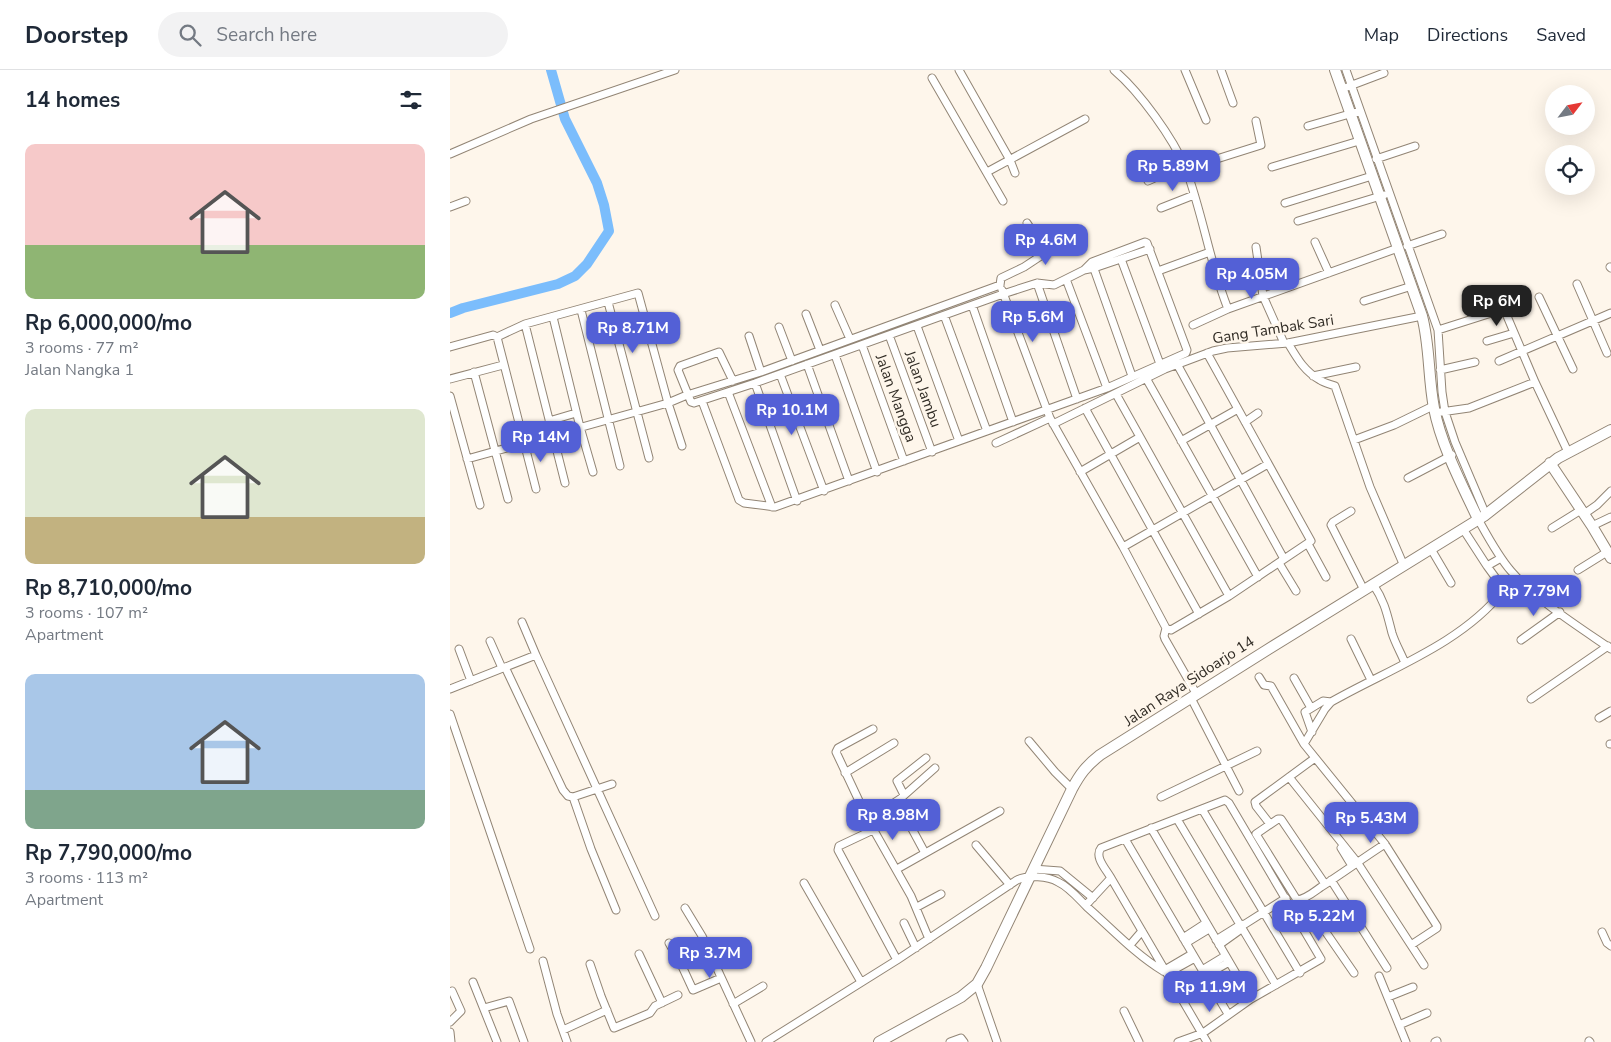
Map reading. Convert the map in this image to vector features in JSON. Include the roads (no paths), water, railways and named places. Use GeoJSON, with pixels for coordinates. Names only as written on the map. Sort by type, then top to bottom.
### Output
{"type":"FeatureCollection","features":[{"type":"Feature","properties":{"kind":"main road"},"geometry":{"type":"LineString","coordinates":[[1335,70],[1347,87],[1355,112],[1359,141],[1372,176],[1384,195],[1403,247],[1428,341],[1439,411],[1482,517]]}},
{"type":"Feature","properties":{"kind":"main road","name":"Jalan Raya Sidoarjo 14"},"geometry":{"type":"LineString","coordinates":[[879,1042],[952,1003],[977,984],[1072,789],[1084,769],[1100,755],[1463,530],[1550,463],[1611,430]]}},
{"type":"Feature","properties":{"kind":"main road"},"geometry":{"type":"LineString","coordinates":[[1550,463],[1609,554]]}},
{"type":"Feature","properties":{"kind":"street"},"geometry":{"type":"LineString","coordinates":[[450,154],[531,119],[675,70]]}},
{"type":"Feature","properties":{"kind":"street"},"geometry":{"type":"LineString","coordinates":[[959,70],[1016,173]]}},
{"type":"Feature","properties":{"kind":"street"},"geometry":{"type":"LineString","coordinates":[[1114,70],[1141,99],[1154,117],[1171,141],[1184,167],[1228,309]]}},
{"type":"Feature","properties":{"kind":"street"},"geometry":{"type":"LineString","coordinates":[[1185,70],[1206,120]]}},
{"type":"Feature","properties":{"kind":"street"},"geometry":{"type":"LineString","coordinates":[[1221,70],[1233,103]]}},
{"type":"Feature","properties":{"kind":"street"},"geometry":{"type":"LineString","coordinates":[[1346,70],[1347,87],[1384,73]]}},
{"type":"Feature","properties":{"kind":"street"},"geometry":{"type":"LineString","coordinates":[[932,78],[1003,201]]}},
{"type":"Feature","properties":{"kind":"street"},"geometry":{"type":"LineString","coordinates":[[1298,221],[1384,195],[1376,159],[1355,112],[1308,126]]}},
{"type":"Feature","properties":{"kind":"street"},"geometry":{"type":"LineString","coordinates":[[987,172],[1085,119]]}},
{"type":"Feature","properties":{"kind":"street"},"geometry":{"type":"LineString","coordinates":[[1148,181],[1184,167],[1260,144],[1256,121]]}},
{"type":"Feature","properties":{"kind":"street"},"geometry":{"type":"LineString","coordinates":[[1272,167],[1359,141]]}},
{"type":"Feature","properties":{"kind":"street"},"geometry":{"type":"LineString","coordinates":[[1376,159],[1415,146]]}},
{"type":"Feature","properties":{"kind":"street"},"geometry":{"type":"LineString","coordinates":[[1285,203],[1372,176]]}},
{"type":"Feature","properties":{"kind":"street"},"geometry":{"type":"LineString","coordinates":[[1161,208],[1194,195]]}},
{"type":"Feature","properties":{"kind":"street"},"geometry":{"type":"LineString","coordinates":[[450,207],[466,201]]}},
{"type":"Feature","properties":{"kind":"street"},"geometry":{"type":"LineString","coordinates":[[1027,223],[1046,253]]}},
{"type":"Feature","properties":{"kind":"street"},"geometry":{"type":"LineString","coordinates":[[1074,234],[1024,268],[1001,278],[1000,285],[1051,421],[1123,547],[1166,628],[1165,639],[1238,791]]}},
{"type":"Feature","properties":{"kind":"street"},"geometry":{"type":"LineString","coordinates":[[1193,325],[1262,296],[1442,234]]}},
{"type":"Feature","properties":{"kind":"street"},"geometry":{"type":"LineString","coordinates":[[702,401],[739,500],[744,503],[772,507],[824,491],[1108,388],[1187,352],[1150,249],[1145,242],[1054,285],[1037,283],[1003,294],[702,401],[692,403],[678,372],[679,368],[719,352],[733,381]]}},
{"type":"Feature","properties":{"kind":"street"},"geometry":{"type":"LineString","coordinates":[[1315,242],[1329,273]]}},
{"type":"Feature","properties":{"kind":"street"},"geometry":{"type":"LineString","coordinates":[[1256,247],[1262,296],[1286,343],[1304,368],[1321,381],[1335,386],[1370,487],[1404,566]]}},
{"type":"Feature","properties":{"kind":"street"},"geometry":{"type":"LineString","coordinates":[[1403,247],[1438,330],[1440,370],[1439,411]]}},
{"type":"Feature","properties":{"kind":"street"},"geometry":{"type":"LineString","coordinates":[[1093,265],[1121,259],[1150,249]]}},
{"type":"Feature","properties":{"kind":"street"},"geometry":{"type":"LineString","coordinates":[[1158,271],[1210,252]]}},
{"type":"Feature","properties":{"kind":"street"},"geometry":{"type":"LineString","coordinates":[[1121,259],[1160,364]]}},
{"type":"Feature","properties":{"kind":"street"},"geometry":{"type":"LineString","coordinates":[[1093,265],[1132,376]]}},
{"type":"Feature","properties":{"kind":"street"},"geometry":{"type":"LineString","coordinates":[[1066,279],[1108,388]]}},
{"type":"Feature","properties":{"kind":"street"},"geometry":{"type":"LineString","coordinates":[[1037,283],[1077,399]]}},
{"type":"Feature","properties":{"kind":"street"},"geometry":{"type":"LineString","coordinates":[[1578,284],[1607,353]]}},
{"type":"Feature","properties":{"kind":"street"},"geometry":{"type":"LineString","coordinates":[[467,459],[668,403],[687,395],[762,372],[1000,285]]}},
{"type":"Feature","properties":{"kind":"street"},"geometry":{"type":"LineString","coordinates":[[1364,301],[1412,286]]}},
{"type":"Feature","properties":{"kind":"street"},"geometry":{"type":"LineString","coordinates":[[497,337],[525,324],[638,293],[668,403],[682,446]]}},
{"type":"Feature","properties":{"kind":"street"},"geometry":{"type":"LineString","coordinates":[[1539,297],[1572,369]]}},
{"type":"Feature","properties":{"kind":"street"},"geometry":{"type":"LineString","coordinates":[[608,302],[649,458]]}},
{"type":"Feature","properties":{"kind":"street"},"geometry":{"type":"LineString","coordinates":[[835,305],[850,339]]}},
{"type":"Feature","properties":{"kind":"street"},"geometry":{"type":"LineString","coordinates":[[972,305],[1013,422]]}},
{"type":"Feature","properties":{"kind":"street"},"geometry":{"type":"LineString","coordinates":[[1438,330],[1503,309],[1568,452]]}},
{"type":"Feature","properties":{"kind":"street"},"geometry":{"type":"LineString","coordinates":[[581,310],[620,466]]}},
{"type":"Feature","properties":{"kind":"street"},"geometry":{"type":"LineString","coordinates":[[1499,361],[1611,313]]}},
{"type":"Feature","properties":{"kind":"street"},"geometry":{"type":"LineString","coordinates":[[806,314],[820,350]]}},
{"type":"Feature","properties":{"kind":"street"},"geometry":{"type":"LineString","coordinates":[[944,315],[987,431]]}},
{"type":"Feature","properties":{"kind":"street","name":"Gang Tambak Sari"},"geometry":{"type":"LineString","coordinates":[[996,443],[1085,408],[1176,364],[1207,353],[1227,348],[1286,343],[1422,316]]}},
{"type":"Feature","properties":{"kind":"street"},"geometry":{"type":"LineString","coordinates":[[553,317],[576,413],[593,472]]}},
{"type":"Feature","properties":{"kind":"street"},"geometry":{"type":"LineString","coordinates":[[525,324],[565,483]]}},
{"type":"Feature","properties":{"kind":"street"},"geometry":{"type":"LineString","coordinates":[[917,326],[959,441]]}},
{"type":"Feature","properties":{"kind":"street"},"geometry":{"type":"LineString","coordinates":[[779,327],[792,361]]}},
{"type":"Feature","properties":{"kind":"street"},"geometry":{"type":"LineString","coordinates":[[1487,341],[1514,333]]}},
{"type":"Feature","properties":{"kind":"street"},"geometry":{"type":"LineString","coordinates":[[450,347],[493,334],[497,337],[536,488]]}},
{"type":"Feature","properties":{"kind":"street","name":"Jalan Jambu"},"geometry":{"type":"LineString","coordinates":[[889,335],[932,452]]}},
{"type":"Feature","properties":{"kind":"street"},"geometry":{"type":"LineString","coordinates":[[749,336],[762,372]]}},
{"type":"Feature","properties":{"kind":"street","name":"Jalan Mangga"},"geometry":{"type":"LineString","coordinates":[[862,345],[904,461]]}},
{"type":"Feature","properties":{"kind":"street"},"geometry":{"type":"LineString","coordinates":[[1166,628],[1171,630],[1229,596],[1308,544],[1311,540],[1207,353]]}},
{"type":"Feature","properties":{"kind":"street"},"geometry":{"type":"LineString","coordinates":[[835,355],[877,472]]}},
{"type":"Feature","properties":{"kind":"street"},"geometry":{"type":"LineString","coordinates":[[1440,370],[1475,362]]}},
{"type":"Feature","properties":{"kind":"street"},"geometry":{"type":"LineString","coordinates":[[807,364],[849,481]]}},
{"type":"Feature","properties":{"kind":"street"},"geometry":{"type":"LineString","coordinates":[[1176,364],[1240,481],[1296,591]]}},
{"type":"Feature","properties":{"kind":"street"},"geometry":{"type":"LineString","coordinates":[[450,379],[503,365]]}},
{"type":"Feature","properties":{"kind":"street"},"geometry":{"type":"LineString","coordinates":[[1313,376],[1356,367]]}},
{"type":"Feature","properties":{"kind":"street"},"geometry":{"type":"LineString","coordinates":[[474,372],[508,499]]}},
{"type":"Feature","properties":{"kind":"street"},"geometry":{"type":"LineString","coordinates":[[780,374],[824,491]]}},
{"type":"Feature","properties":{"kind":"street"},"geometry":{"type":"LineString","coordinates":[[1146,378],[1258,577]]}},
{"type":"Feature","properties":{"kind":"street"},"geometry":{"type":"LineString","coordinates":[[1354,440],[1394,424],[1439,411],[1461,410],[1477,406],[1535,382]]}},
{"type":"Feature","properties":{"kind":"street"},"geometry":{"type":"LineString","coordinates":[[755,383],[797,500]]}},
{"type":"Feature","properties":{"kind":"street"},"geometry":{"type":"LineString","coordinates":[[728,392],[772,507]]}},
{"type":"Feature","properties":{"kind":"street"},"geometry":{"type":"LineString","coordinates":[[1116,394],[1229,596]]}},
{"type":"Feature","properties":{"kind":"street"},"geometry":{"type":"LineString","coordinates":[[450,396],[480,505]]}},
{"type":"Feature","properties":{"kind":"street"},"geometry":{"type":"LineString","coordinates":[[1085,408],[1199,614]]}},
{"type":"Feature","properties":{"kind":"street"},"geometry":{"type":"LineString","coordinates":[[1181,441],[1238,409]]}},
{"type":"Feature","properties":{"kind":"street"},"geometry":{"type":"LineString","coordinates":[[548,421],[576,413]]}},
{"type":"Feature","properties":{"kind":"street"},"geometry":{"type":"LineString","coordinates":[[1245,422],[1258,413]]}},
{"type":"Feature","properties":{"kind":"street"},"geometry":{"type":"LineString","coordinates":[[1080,472],[1140,437]]}},
{"type":"Feature","properties":{"kind":"street"},"geometry":{"type":"LineString","coordinates":[[1408,478],[1455,454]]}},
{"type":"Feature","properties":{"kind":"street"},"geometry":{"type":"LineString","coordinates":[[1123,547],[1268,464]]}},
{"type":"Feature","properties":{"kind":"street"},"geometry":{"type":"LineString","coordinates":[[1552,528],[1597,505],[1611,491]]}},
{"type":"Feature","properties":{"kind":"street"},"geometry":{"type":"LineString","coordinates":[[1351,511],[1331,525],[1369,587],[1385,605],[1393,635],[1405,663]]}},
{"type":"Feature","properties":{"kind":"street"},"geometry":{"type":"LineString","coordinates":[[1482,517],[1501,558],[1520,580],[1609,648],[1531,699]]}},
{"type":"Feature","properties":{"kind":"street"},"geometry":{"type":"LineString","coordinates":[[1592,526],[1611,517]]}},
{"type":"Feature","properties":{"kind":"street"},"geometry":{"type":"LineString","coordinates":[[1304,744],[1331,702],[1405,663],[1471,624],[1502,593],[1503,588],[1463,530]]}},
{"type":"Feature","properties":{"kind":"street"},"geometry":{"type":"LineString","coordinates":[[1308,544],[1326,577]]}},
{"type":"Feature","properties":{"kind":"street"},"geometry":{"type":"LineString","coordinates":[[1431,549],[1451,583]]}},
{"type":"Feature","properties":{"kind":"street"},"geometry":{"type":"LineString","coordinates":[[1578,570],[1609,554]]}},
{"type":"Feature","properties":{"kind":"street"},"geometry":{"type":"LineString","coordinates":[[1487,566],[1501,558]]}},
{"type":"Feature","properties":{"kind":"street"},"geometry":{"type":"LineString","coordinates":[[1521,640],[1560,612]]}},
{"type":"Feature","properties":{"kind":"street"},"geometry":{"type":"LineString","coordinates":[[522,622],[655,916]]}},
{"type":"Feature","properties":{"kind":"street"},"geometry":{"type":"LineString","coordinates":[[1351,638],[1371,680]]}},
{"type":"Feature","properties":{"kind":"street"},"geometry":{"type":"LineString","coordinates":[[490,641],[563,790],[568,796],[573,798],[612,784]]}},
{"type":"Feature","properties":{"kind":"street"},"geometry":{"type":"LineString","coordinates":[[458,649],[471,681]]}},
{"type":"Feature","properties":{"kind":"street"},"geometry":{"type":"LineString","coordinates":[[450,689],[536,655]]}},
{"type":"Feature","properties":{"kind":"street"},"geometry":{"type":"LineString","coordinates":[[1259,677],[1264,685],[1271,686],[1304,744],[1384,844],[1437,927],[1411,945]]}},
{"type":"Feature","properties":{"kind":"street"},"geometry":{"type":"LineString","coordinates":[[1294,678],[1311,708]]}},
{"type":"Feature","properties":{"kind":"street"},"geometry":{"type":"LineString","coordinates":[[1312,732],[1305,713],[1323,701],[1331,702]]}},
{"type":"Feature","properties":{"kind":"street"},"geometry":{"type":"LineString","coordinates":[[1599,718],[1611,711]]}},
{"type":"Feature","properties":{"kind":"street"},"geometry":{"type":"LineString","coordinates":[[450,714],[530,948]]}},
{"type":"Feature","properties":{"kind":"street"},"geometry":{"type":"LineString","coordinates":[[873,728],[836,750],[868,820],[917,907],[930,939]]}},
{"type":"Feature","properties":{"kind":"street"},"geometry":{"type":"LineString","coordinates":[[1029,741],[1072,789]]}},
{"type":"Feature","properties":{"kind":"street"},"geometry":{"type":"LineString","coordinates":[[845,773],[894,744]]}},
{"type":"Feature","properties":{"kind":"street"},"geometry":{"type":"LineString","coordinates":[[1161,797],[1257,751]]}},
{"type":"Feature","properties":{"kind":"street"},"geometry":{"type":"LineString","coordinates":[[904,794],[897,781],[926,758]]}},
{"type":"Feature","properties":{"kind":"street"},"geometry":{"type":"LineString","coordinates":[[1270,824],[1255,803],[1315,758]]}},
{"type":"Feature","properties":{"kind":"street"},"geometry":{"type":"LineString","coordinates":[[868,820],[897,801],[934,768]]}},
{"type":"Feature","properties":{"kind":"street"},"geometry":{"type":"LineString","coordinates":[[1290,777],[1330,828],[1424,965]]}},
{"type":"Feature","properties":{"kind":"street"},"geometry":{"type":"LineString","coordinates":[[573,798],[591,850],[616,910]]}},
{"type":"Feature","properties":{"kind":"street"},"geometry":{"type":"LineString","coordinates":[[1178,1042],[1202,1033],[1251,999],[1319,962],[1321,957],[1228,801],[1225,800],[1098,850],[1098,856],[1166,971],[1202,1033],[1207,1042]]}},
{"type":"Feature","properties":{"kind":"street"},"geometry":{"type":"LineString","coordinates":[[897,801],[925,853]]}},
{"type":"Feature","properties":{"kind":"street"},"geometry":{"type":"LineString","coordinates":[[1202,809],[1300,972]]}},
{"type":"Feature","properties":{"kind":"street"},"geometry":{"type":"LineString","coordinates":[[897,869],[1000,811]]}},
{"type":"Feature","properties":{"kind":"street"},"geometry":{"type":"LineString","coordinates":[[1177,819],[1276,985]]}},
{"type":"Feature","properties":{"kind":"street"},"geometry":{"type":"LineString","coordinates":[[1384,844],[1354,864],[1328,882],[1303,899],[1297,900],[1256,837],[1256,833],[1278,819],[1282,820],[1328,882],[1387,968]]}},
{"type":"Feature","properties":{"kind":"street"},"geometry":{"type":"LineString","coordinates":[[1151,828],[1251,999]]}},
{"type":"Feature","properties":{"kind":"street"},"geometry":{"type":"LineString","coordinates":[[874,830],[839,846],[838,850],[896,960]]}},
{"type":"Feature","properties":{"kind":"street"},"geometry":{"type":"LineString","coordinates":[[1125,839],[1228,1014]]}},
{"type":"Feature","properties":{"kind":"street"},"geometry":{"type":"LineString","coordinates":[[976,845],[1010,885]]}},
{"type":"Feature","properties":{"kind":"street"},"geometry":{"type":"LineString","coordinates":[[1057,881],[1060,871]]}},
{"type":"Feature","properties":{"kind":"street"},"geometry":{"type":"LineString","coordinates":[[766,1042],[930,939],[1019,878],[1031,873],[1060,871],[1093,898]]}},
{"type":"Feature","properties":{"kind":"street"},"geometry":{"type":"LineString","coordinates":[[1031,873],[1057,881],[1077,896],[1130,945],[1166,971]]}},
{"type":"Feature","properties":{"kind":"street"},"geometry":{"type":"LineString","coordinates":[[1086,905],[1111,878]]}},
{"type":"Feature","properties":{"kind":"street"},"geometry":{"type":"LineString","coordinates":[[804,883],[861,982]]}},
{"type":"Feature","properties":{"kind":"street"},"geometry":{"type":"LineString","coordinates":[[1077,896],[1084,890]]}},
{"type":"Feature","properties":{"kind":"street"},"geometry":{"type":"LineString","coordinates":[[917,907],[941,894]]}},
{"type":"Feature","properties":{"kind":"street"},"geometry":{"type":"LineString","coordinates":[[1217,942],[1286,898]]}},
{"type":"Feature","properties":{"kind":"street"},"geometry":{"type":"LineString","coordinates":[[1303,899],[1354,973]]}},
{"type":"Feature","properties":{"kind":"street"},"geometry":{"type":"LineString","coordinates":[[685,908],[702,936],[751,1042]]}},
{"type":"Feature","properties":{"kind":"street"},"geometry":{"type":"LineString","coordinates":[[904,923],[916,948]]}},
{"type":"Feature","properties":{"kind":"street"},"geometry":{"type":"LineString","coordinates":[[1184,940],[1208,926]]}},
{"type":"Feature","properties":{"kind":"street"},"geometry":{"type":"LineString","coordinates":[[1130,945],[1142,931]]}},
{"type":"Feature","properties":{"kind":"street"},"geometry":{"type":"LineString","coordinates":[[1602,932],[1609,946],[1611,946]]}},
{"type":"Feature","properties":{"kind":"street"},"geometry":{"type":"LineString","coordinates":[[669,943],[693,990],[721,978]]}},
{"type":"Feature","properties":{"kind":"street"},"geometry":{"type":"LineString","coordinates":[[639,954],[662,1003]]}},
{"type":"Feature","properties":{"kind":"street"},"geometry":{"type":"LineString","coordinates":[[1166,971],[1193,956]]}},
{"type":"Feature","properties":{"kind":"street"},"geometry":{"type":"LineString","coordinates":[[1204,973],[1227,959]]}},
{"type":"Feature","properties":{"kind":"street"},"geometry":{"type":"LineString","coordinates":[[543,961],[567,1042]]}},
{"type":"Feature","properties":{"kind":"street"},"geometry":{"type":"LineString","coordinates":[[590,964],[613,1026],[616,1028],[650,1013],[655,1006],[678,995]]}},
{"type":"Feature","properties":{"kind":"street"},"geometry":{"type":"LineString","coordinates":[[1379,976],[1406,1042]]}},
{"type":"Feature","properties":{"kind":"street"},"geometry":{"type":"LineString","coordinates":[[473,982],[497,1042]]}},
{"type":"Feature","properties":{"kind":"street"},"geometry":{"type":"LineString","coordinates":[[977,984],[997,1042]]}},
{"type":"Feature","properties":{"kind":"street"},"geometry":{"type":"LineString","coordinates":[[733,1004],[763,986]]}},
{"type":"Feature","properties":{"kind":"street"},"geometry":{"type":"LineString","coordinates":[[1388,998],[1413,987]]}},
{"type":"Feature","properties":{"kind":"street"},"geometry":{"type":"LineString","coordinates":[[450,1022],[461,1011],[452,991]]}},
{"type":"Feature","properties":{"kind":"street"},"geometry":{"type":"LineString","coordinates":[[484,1008],[509,1001],[524,1042]]}},
{"type":"Feature","properties":{"kind":"street"},"geometry":{"type":"LineString","coordinates":[[563,1030],[607,1010]]}},
{"type":"Feature","properties":{"kind":"street"},"geometry":{"type":"LineString","coordinates":[[1124,1011],[1139,1042]]}},
{"type":"Feature","properties":{"kind":"street"},"geometry":{"type":"LineString","coordinates":[[1399,1026],[1427,1013]]}},
{"type":"Feature","properties":{"kind":"street"},"geometry":{"type":"LineString","coordinates":[[450,1032],[451,1042]]}},
{"type":"Feature","properties":{"kind":"street"},"geometry":{"type":"LineString","coordinates":[[950,1042],[961,1038],[964,1042]]}},
{"type":"Feature","properties":{"kind":"waterway"},"geometry":{"type":"LineString","coordinates":[[450,313],[558,284],[575,276],[587,264],[609,231],[597,183],[565,119],[551,70]]}}]}
